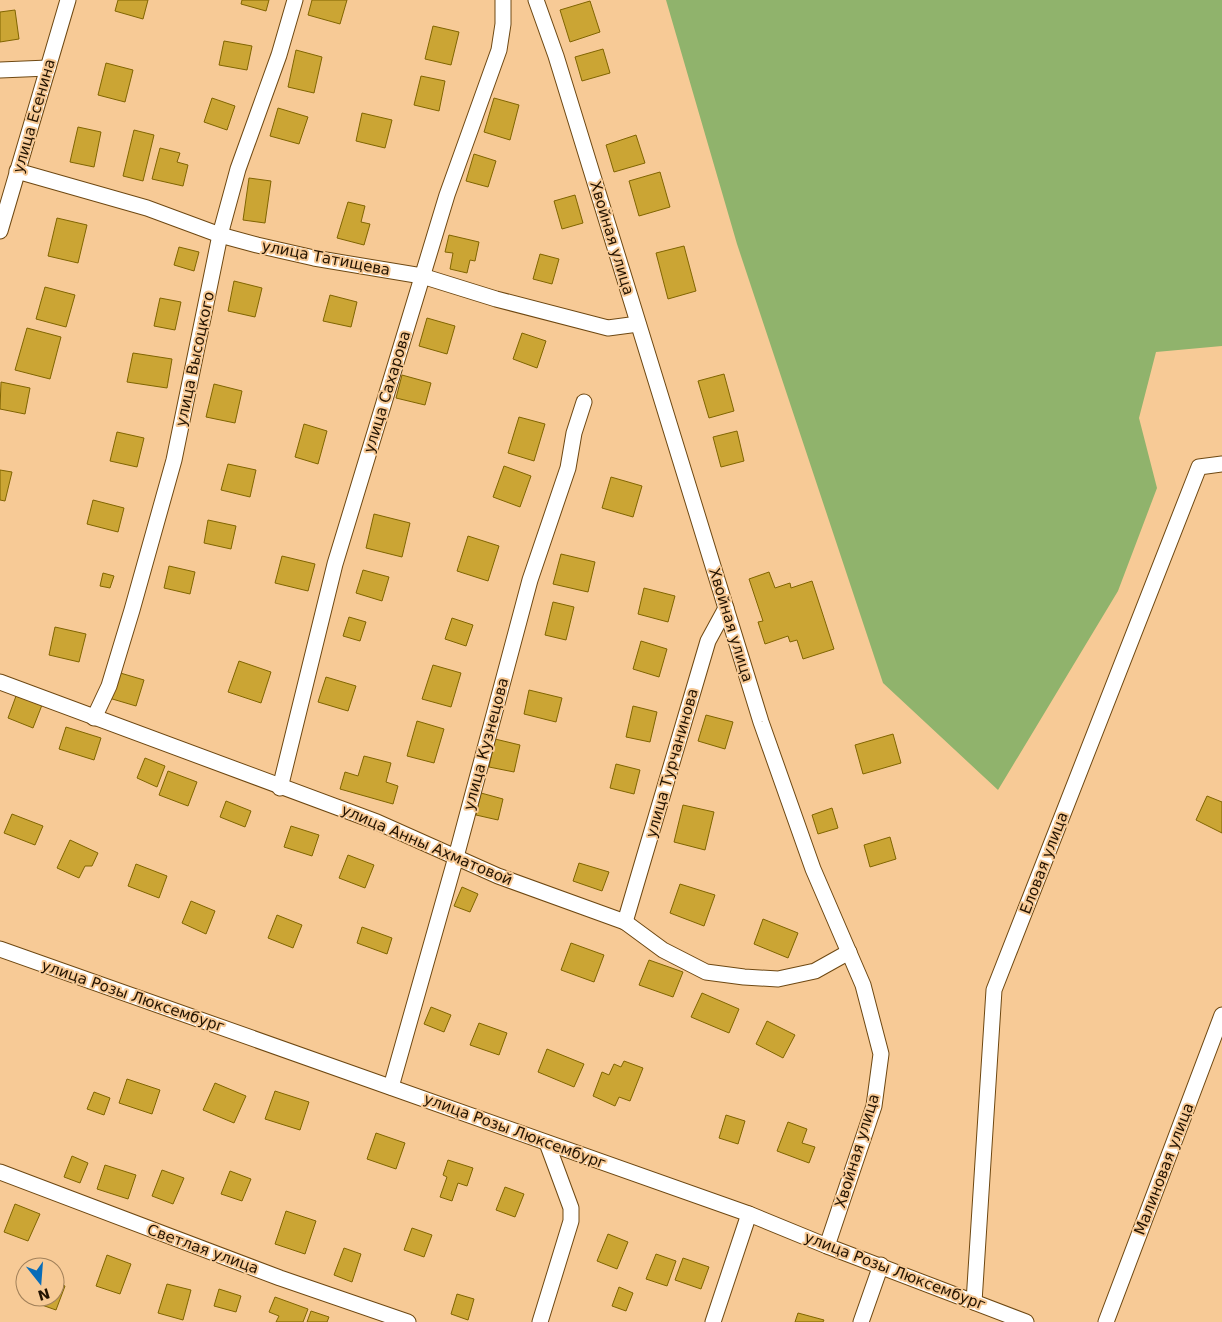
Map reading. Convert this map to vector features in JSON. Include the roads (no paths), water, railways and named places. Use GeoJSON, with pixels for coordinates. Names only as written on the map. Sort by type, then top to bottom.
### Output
{"type":"FeatureCollection","features":[{"type":"Feature","properties":{"kind":"street","name":"улица Есенина"},"geometry":{"type":"LineString","coordinates":[[0,231],[68,0]]}},
{"type":"Feature","properties":{"kind":"street","name":"улица Высоцкого"},"geometry":{"type":"LineString","coordinates":[[94,718],[109,686],[130,620],[174,460],[220,236],[238,169],[279,55],[295,0]]}},
{"type":"Feature","properties":{"kind":"street","name":"улица Сахарова"},"geometry":{"type":"LineString","coordinates":[[280,788],[335,564],[447,195],[499,50],[503,24],[503,0]]}},
{"type":"Feature","properties":{"kind":"street","name":"Хвойная улица"},"geometry":{"type":"LineString","coordinates":[[536,0],[556,56],[760,722],[813,869],[863,985],[881,1054],[874,1106],[827,1246]]}},
{"type":"Feature","properties":{"kind":"street"},"geometry":{"type":"LineString","coordinates":[[0,70],[48,68]]}},
{"type":"Feature","properties":{"kind":"street","name":"улица Татищева"},"geometry":{"type":"LineString","coordinates":[[18,171],[147,208],[220,236],[314,258],[422,276],[496,299],[608,328],[638,324]]}},
{"type":"Feature","properties":{"kind":"street","name":"улица Кузнецова"},"geometry":{"type":"LineString","coordinates":[[390,1087],[456,857],[530,580],[568,468],[574,433],[584,402]]}},
{"type":"Feature","properties":{"kind":"street","name":"Еловая улица"},"geometry":{"type":"LineString","coordinates":[[974,1302],[994,990],[1199,467],[1222,464]]}},
{"type":"Feature","properties":{"kind":"street","name":"улица Турчанинова"},"geometry":{"type":"LineString","coordinates":[[625,922],[708,641],[726,608]]}},
{"type":"Feature","properties":{"kind":"street","name":"улица Анны Ахматовой"},"geometry":{"type":"LineString","coordinates":[[0,682],[280,788],[377,822],[498,876],[625,922],[663,950],[706,972],[778,979],[816,971],[849,952]]}},
{"type":"Feature","properties":{"kind":"street","name":"улица Розы Люксембург"},"geometry":{"type":"LineString","coordinates":[[0,949],[749,1214],[1026,1322]]}},
{"type":"Feature","properties":{"kind":"street","name":"Малиновая улица"},"geometry":{"type":"LineString","coordinates":[[1106,1322],[1222,1015]]}},
{"type":"Feature","properties":{"kind":"street"},"geometry":{"type":"LineString","coordinates":[[540,1322],[571,1222],[571,1208],[547,1143]]}},
{"type":"Feature","properties":{"kind":"street","name":"Светлая улица"},"geometry":{"type":"LineString","coordinates":[[0,1172],[270,1274],[408,1322]]}},
{"type":"Feature","properties":{"kind":"street"},"geometry":{"type":"LineString","coordinates":[[713,1322],[749,1214]]}},
{"type":"Feature","properties":{"kind":"street"},"geometry":{"type":"LineString","coordinates":[[860,1322],[881,1265]]}}]}
